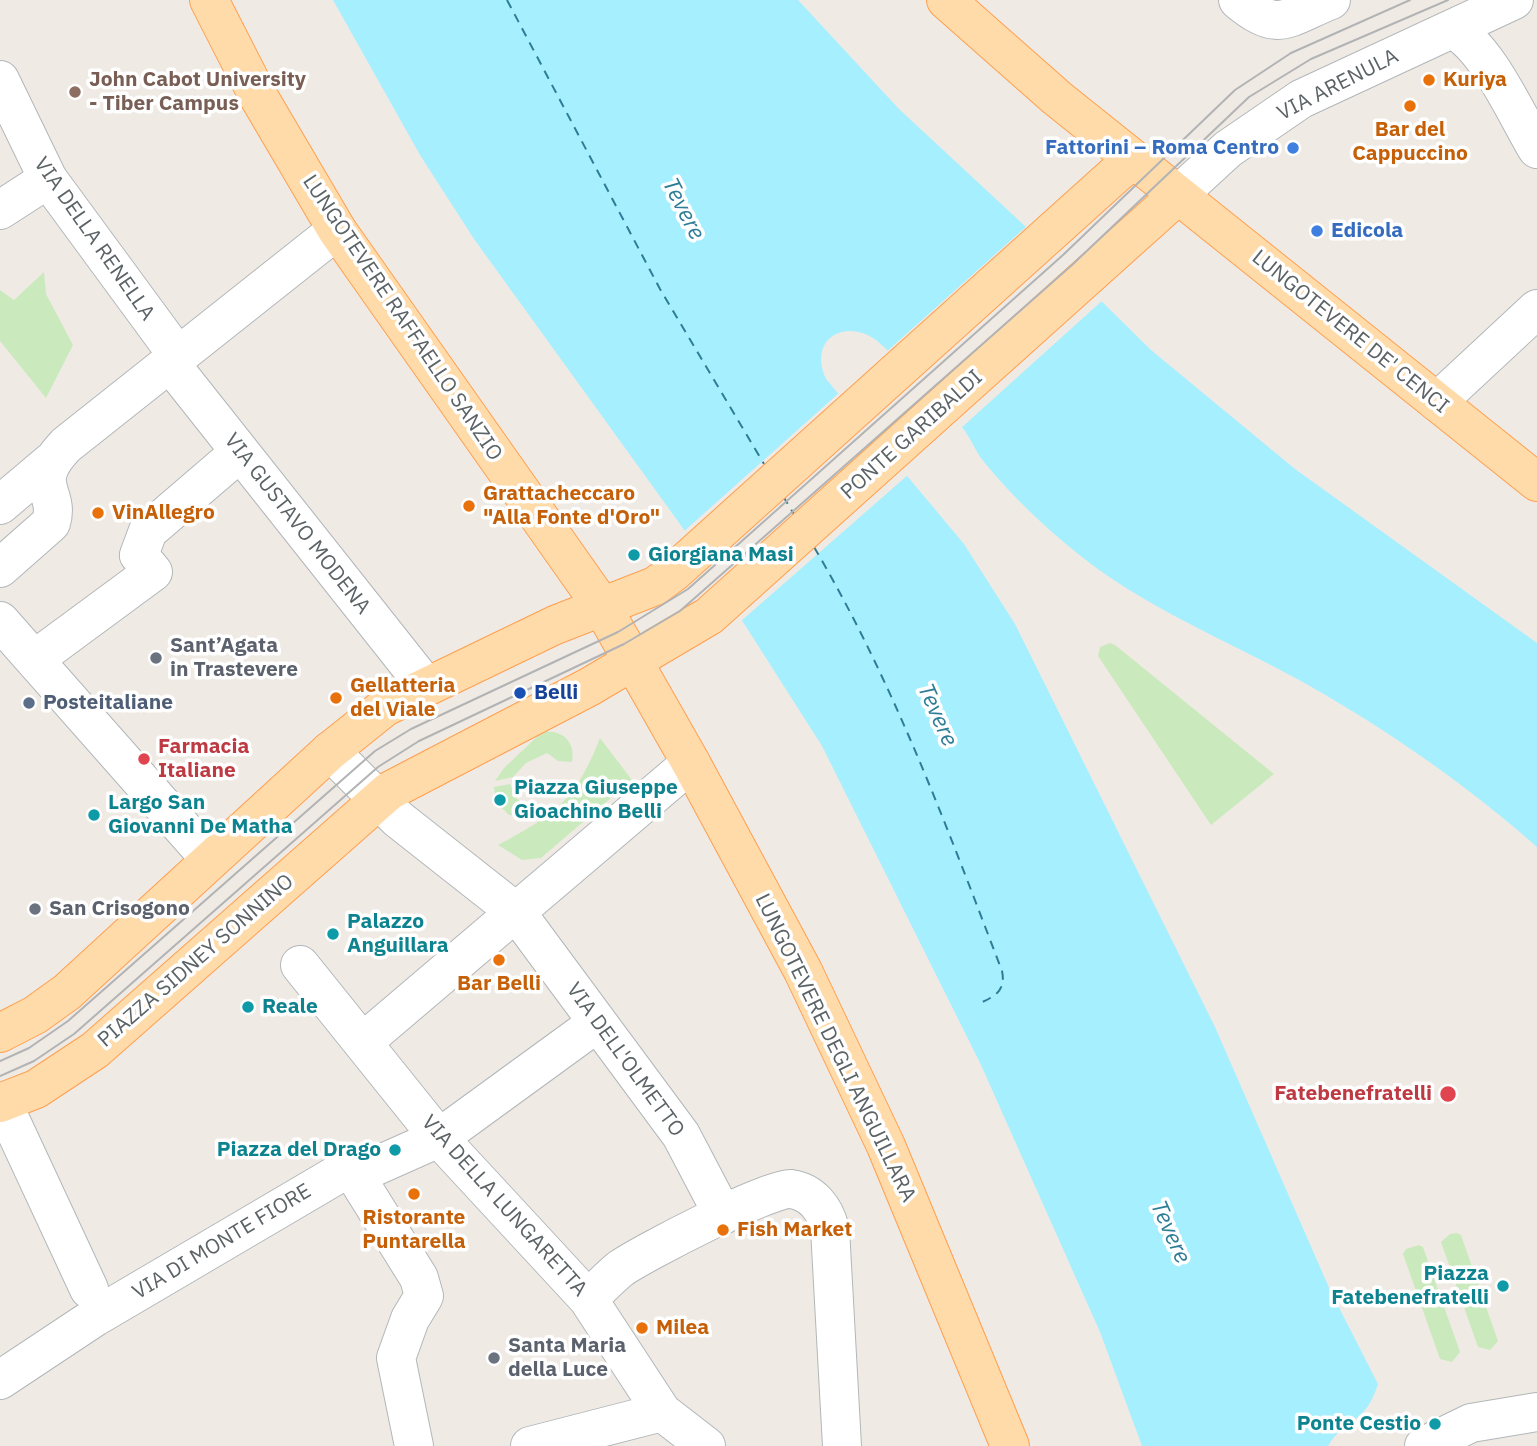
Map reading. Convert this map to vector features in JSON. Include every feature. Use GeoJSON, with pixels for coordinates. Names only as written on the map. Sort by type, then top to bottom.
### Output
{"type":"FeatureCollection","features":[{"type":"Feature","properties":{"kind":"main road","name":"LUNGOTEVERE RAFFAELLO SANZIO"},"geometry":{"type":"LineString","coordinates":[[209,0],[239,61],[337,230],[601,605],[634,662]]}},
{"type":"Feature","properties":{"kind":"main road","name":"LUNGOTEVERE DE' CENCI"},"geometry":{"type":"LineString","coordinates":[[957,4],[1020,67],[1537,482]]}},
{"type":"Feature","properties":{"kind":"main road"},"geometry":{"type":"LineString","coordinates":[[0,1033],[35,1015],[106,959],[330,751],[385,707],[425,685],[601,605],[655,586],[674,572],[1125,166],[1160,180]]}},
{"type":"Feature","properties":{"kind":"main road","name":"PONTE GARIBALDI"},"geometry":{"type":"LineString","coordinates":[[634,662],[709,616],[1128,242],[1160,180]]}},
{"type":"Feature","properties":{"kind":"main road"},"geometry":{"type":"LineString","coordinates":[[376,800],[403,781],[634,662]]}},
{"type":"Feature","properties":{"kind":"main road","name":"LUNGOTEVERE DEGLI ANGUILLARA"},"geometry":{"type":"LineString","coordinates":[[634,662],[803,971],[886,1146],[1010,1446]]}},
{"type":"Feature","properties":{"kind":"main road","name":"PIAZZA SIDNEY SONNINO"},"geometry":{"type":"LineString","coordinates":[[1,1102],[36,1089],[95,1050],[154,1002],[376,800]]}},
{"type":"Feature","properties":{"kind":"street"},"geometry":{"type":"LineString","coordinates":[[1252,10],[1278,21],[1331,0]]}},
{"type":"Feature","properties":{"kind":"street","name":"VIA ARENULA"},"geometry":{"type":"LineString","coordinates":[[1160,180],[1228,149],[1301,99],[1514,0]]}},
{"type":"Feature","properties":{"kind":"street"},"geometry":{"type":"LineString","coordinates":[[1452,29],[1468,38],[1478,51],[1537,149]]}},
{"type":"Feature","properties":{"kind":"street","name":"VIA DELLA RENELLA"},"geometry":{"type":"LineString","coordinates":[[0,80],[48,179],[173,359]]}},
{"type":"Feature","properties":{"kind":"street"},"geometry":{"type":"LineString","coordinates":[[0,210],[48,179]]}},
{"type":"Feature","properties":{"kind":"street"},"geometry":{"type":"LineString","coordinates":[[0,505],[52,461],[66,445],[337,230]]}},
{"type":"Feature","properties":{"kind":"street"},"geometry":{"type":"LineString","coordinates":[[1437,402],[1537,309]]}},
{"type":"Feature","properties":{"kind":"street","name":"VIA GUSTAVO MODENA"},"geometry":{"type":"LineString","coordinates":[[173,359],[240,452],[425,685]]}},
{"type":"Feature","properties":{"kind":"street"},"geometry":{"type":"LineString","coordinates":[[35,659],[153,572],[139,555],[148,531],[240,452]]}},
{"type":"Feature","properties":{"kind":"street"},"geometry":{"type":"LineString","coordinates":[[0,568],[51,523],[53,513],[46,481],[52,461]]}},
{"type":"Feature","properties":{"kind":"street"},"geometry":{"type":"LineString","coordinates":[[0,621],[203,851]]}},
{"type":"Feature","properties":{"kind":"street"},"geometry":{"type":"LineString","coordinates":[[330,751],[376,800],[516,912]]}},
{"type":"Feature","properties":{"kind":"street"},"geometry":{"type":"LineString","coordinates":[[363,1042],[691,763]]}},
{"type":"Feature","properties":{"kind":"street","name":"VIA DELL'OLMETTO"},"geometry":{"type":"LineString","coordinates":[[516,912],[681,1135],[715,1202]]}},
{"type":"Feature","properties":{"kind":"street","name":"VIA DELLA LUNGARETTA"},"geometry":{"type":"LineString","coordinates":[[300,965],[439,1138],[588,1299],[662,1412],[706,1446]]}},
{"type":"Feature","properties":{"kind":"street"},"geometry":{"type":"LineString","coordinates":[[414,1446],[396,1357],[410,1319],[424,1296],[419,1278],[350,1167],[376,1166],[439,1138],[597,1023]]}},
{"type":"Feature","properties":{"kind":"street","name":"PIAZZA SIDNEY SONNINO"},"geometry":{"type":"LineString","coordinates":[[1,1102],[10,1144],[92,1303]]}},
{"type":"Feature","properties":{"kind":"street","name":"VIA DI MONTE FIORE"},"geometry":{"type":"LineString","coordinates":[[0,1380],[92,1303],[350,1167]]}},
{"type":"Feature","properties":{"kind":"street"},"geometry":{"type":"LineString","coordinates":[[588,1299],[621,1269],[715,1202],[794,1189],[819,1205],[830,1229],[842,1446]]}},
{"type":"Feature","properties":{"kind":"street"},"geometry":{"type":"LineString","coordinates":[[530,1446],[662,1412]]}},
{"type":"Feature","properties":{"kind":"street"},"geometry":{"type":"LineString","coordinates":[[1440,1437],[1485,1419],[1537,1412]]}},
{"type":"Feature","properties":{"kind":"green space"},"geometry":{"type":"Polygon","coordinates":[[[44,272],[46,294],[73,345],[46,398],[0,341],[0,290],[14,300],[44,272]]]}},
{"type":"Feature","properties":{"kind":"green space"},"geometry":{"type":"Polygon","coordinates":[[[1110,643],[1274,774],[1211,825],[1098,656],[1100,647],[1110,643]]]}},
{"type":"Feature","properties":{"kind":"green space"},"geometry":{"type":"Polygon","coordinates":[[[542,732],[556,733],[566,738],[572,748],[572,762],[558,761],[547,753],[526,763],[513,777],[495,781],[504,768],[542,732]]]}},
{"type":"Feature","properties":{"kind":"green space"},"geometry":{"type":"Polygon","coordinates":[[[600,738],[632,780],[541,858],[522,860],[498,845],[535,824],[561,804],[582,777],[600,738]]]}},
{"type":"Feature","properties":{"kind":"green space"},"geometry":{"type":"Polygon","coordinates":[[[510,784],[516,798],[526,805],[536,801],[529,817],[509,815],[496,802],[494,787],[510,784]]]}},
{"type":"Feature","properties":{"kind":"green space"},"geometry":{"type":"Polygon","coordinates":[[[1450,1234],[1461,1235],[1498,1341],[1490,1350],[1478,1347],[1441,1242],[1450,1234]]]}},
{"type":"Feature","properties":{"kind":"green space"},"geometry":{"type":"Polygon","coordinates":[[[1419,1245],[1423,1247],[1460,1352],[1452,1362],[1440,1359],[1403,1254],[1406,1249],[1419,1245]]]}},
{"type":"Feature","properties":{"kind":"water","name":"Tevere"},"geometry":{"type":"Polygon","coordinates":[[[333,0],[798,0],[899,109],[1026,227],[1151,350],[1295,469],[1537,643],[1537,847],[1427,760],[1368,721],[1281,670],[1146,600],[1095,567],[1022,504],[984,462],[952,416],[871,337],[846,331],[835,334],[827,341],[822,351],[821,364],[826,379],[964,544],[1015,624],[1215,1027],[1330,1290],[1378,1384],[1373,1398],[1361,1415],[1341,1430],[1328,1446],[1142,1446],[1100,1332],[981,1065],[822,746],[685,531],[474,239],[420,155],[333,0]]]}},
{"type":"Feature","properties":{"kind":"pier"},"geometry":{"type":"Polygon","coordinates":[[[1029,224],[1103,300],[960,429],[885,353],[1029,224]]]}},
{"type":"Feature","properties":{"kind":"pier"},"geometry":{"type":"Polygon","coordinates":[[[840,392],[908,475],[740,622],[682,533],[840,392]]]}},
{"type":"Feature","properties":{"kind":"ferry route"},"geometry":{"type":"LineString","coordinates":[[507,0],[660,289],[764,464]]}},
{"type":"Feature","properties":{"kind":"ferry route"},"geometry":{"type":"LineString","coordinates":[[783,496],[795,516]]}},
{"type":"Feature","properties":{"kind":"ferry route"},"geometry":{"type":"LineString","coordinates":[[814,547],[843,598],[894,702],[1002,971],[1001,988],[991,998],[980,1003]]}},
{"type":"Feature","properties":{"kind":"tram line"},"geometry":{"type":"LineString","coordinates":[[0,1061],[29,1048],[68,1021],[375,751],[411,729],[618,632],[688,589],[1063,255],[1235,90],[1291,53],[1410,0]]}},
{"type":"Feature","properties":{"kind":"tram line"},"geometry":{"type":"LineString","coordinates":[[0,1076],[34,1061],[74,1034],[378,767],[419,741],[624,644],[680,611],[1072,265],[1249,97],[1311,59],[1448,0]]}},
{"type":"Feature","properties":{"kind":"place","name":"Kuriya"},"geometry":{"type":"Point","coordinates":[1429,80]}},
{"type":"Feature","properties":{"kind":"place","name":"John Cabot University - Tiber Campus"},"geometry":{"type":"Point","coordinates":[75,92]}},
{"type":"Feature","properties":{"kind":"place","name":"Bar del Cappuccino"},"geometry":{"type":"Point","coordinates":[1410,106]}},
{"type":"Feature","properties":{"kind":"place","name":"Fattorini – Roma Centro"},"geometry":{"type":"Point","coordinates":[1293,148]}},
{"type":"Feature","properties":{"kind":"place","name":"Edicola"},"geometry":{"type":"Point","coordinates":[1317,231]}},
{"type":"Feature","properties":{"kind":"place","name":"Grattacheccaro \"Alla Fonte d'Oro\""},"geometry":{"type":"Point","coordinates":[469,506]}},
{"type":"Feature","properties":{"kind":"place","name":"VinAllegro"},"geometry":{"type":"Point","coordinates":[98,513]}},
{"type":"Feature","properties":{"kind":"place","name":"Giorgiana Masi"},"geometry":{"type":"Point","coordinates":[634,555]}},
{"type":"Feature","properties":{"kind":"place","name":"Sant’Agata in Trastevere"},"geometry":{"type":"Point","coordinates":[156,658]}},
{"type":"Feature","properties":{"kind":"place","name":"Belli"},"geometry":{"type":"Point","coordinates":[520,693]}},
{"type":"Feature","properties":{"kind":"place","name":"Gellatteria del Viale"},"geometry":{"type":"Point","coordinates":[336,698]}},
{"type":"Feature","properties":{"kind":"place","name":"Posteitaliane"},"geometry":{"type":"Point","coordinates":[29,703]}},
{"type":"Feature","properties":{"kind":"place","name":"Farmacia Italiane"},"geometry":{"type":"Point","coordinates":[144,759]}},
{"type":"Feature","properties":{"kind":"place","name":"Piazza Giuseppe Gioachino Belli"},"geometry":{"type":"Point","coordinates":[500,800]}},
{"type":"Feature","properties":{"kind":"place","name":"Largo San Giovanni De Matha"},"geometry":{"type":"Point","coordinates":[94,815]}},
{"type":"Feature","properties":{"kind":"place","name":"San Crisogono"},"geometry":{"type":"Point","coordinates":[35,909]}},
{"type":"Feature","properties":{"kind":"place","name":"Palazzo Anguillara"},"geometry":{"type":"Point","coordinates":[333,934]}},
{"type":"Feature","properties":{"kind":"place","name":"Bar Belli"},"geometry":{"type":"Point","coordinates":[499,960]}},
{"type":"Feature","properties":{"kind":"place","name":"Reale"},"geometry":{"type":"Point","coordinates":[248,1007]}},
{"type":"Feature","properties":{"kind":"place","name":"Fatebenefratelli"},"geometry":{"type":"Point","coordinates":[1448,1094]}},
{"type":"Feature","properties":{"kind":"place","name":"Piazza del Drago"},"geometry":{"type":"Point","coordinates":[395,1150]}},
{"type":"Feature","properties":{"kind":"place","name":"Ristorante Puntarella"},"geometry":{"type":"Point","coordinates":[414,1194]}},
{"type":"Feature","properties":{"kind":"place","name":"Fish Market"},"geometry":{"type":"Point","coordinates":[723,1230]}},
{"type":"Feature","properties":{"kind":"place","name":"Piazza Fatebenefratelli"},"geometry":{"type":"Point","coordinates":[1503,1286]}},
{"type":"Feature","properties":{"kind":"place","name":"Milea"},"geometry":{"type":"Point","coordinates":[642,1328]}},
{"type":"Feature","properties":{"kind":"place","name":"Santa Maria della Luce"},"geometry":{"type":"Point","coordinates":[494,1358]}},
{"type":"Feature","properties":{"kind":"place","name":"Ponte Cestio"},"geometry":{"type":"Point","coordinates":[1435,1424]}}]}
